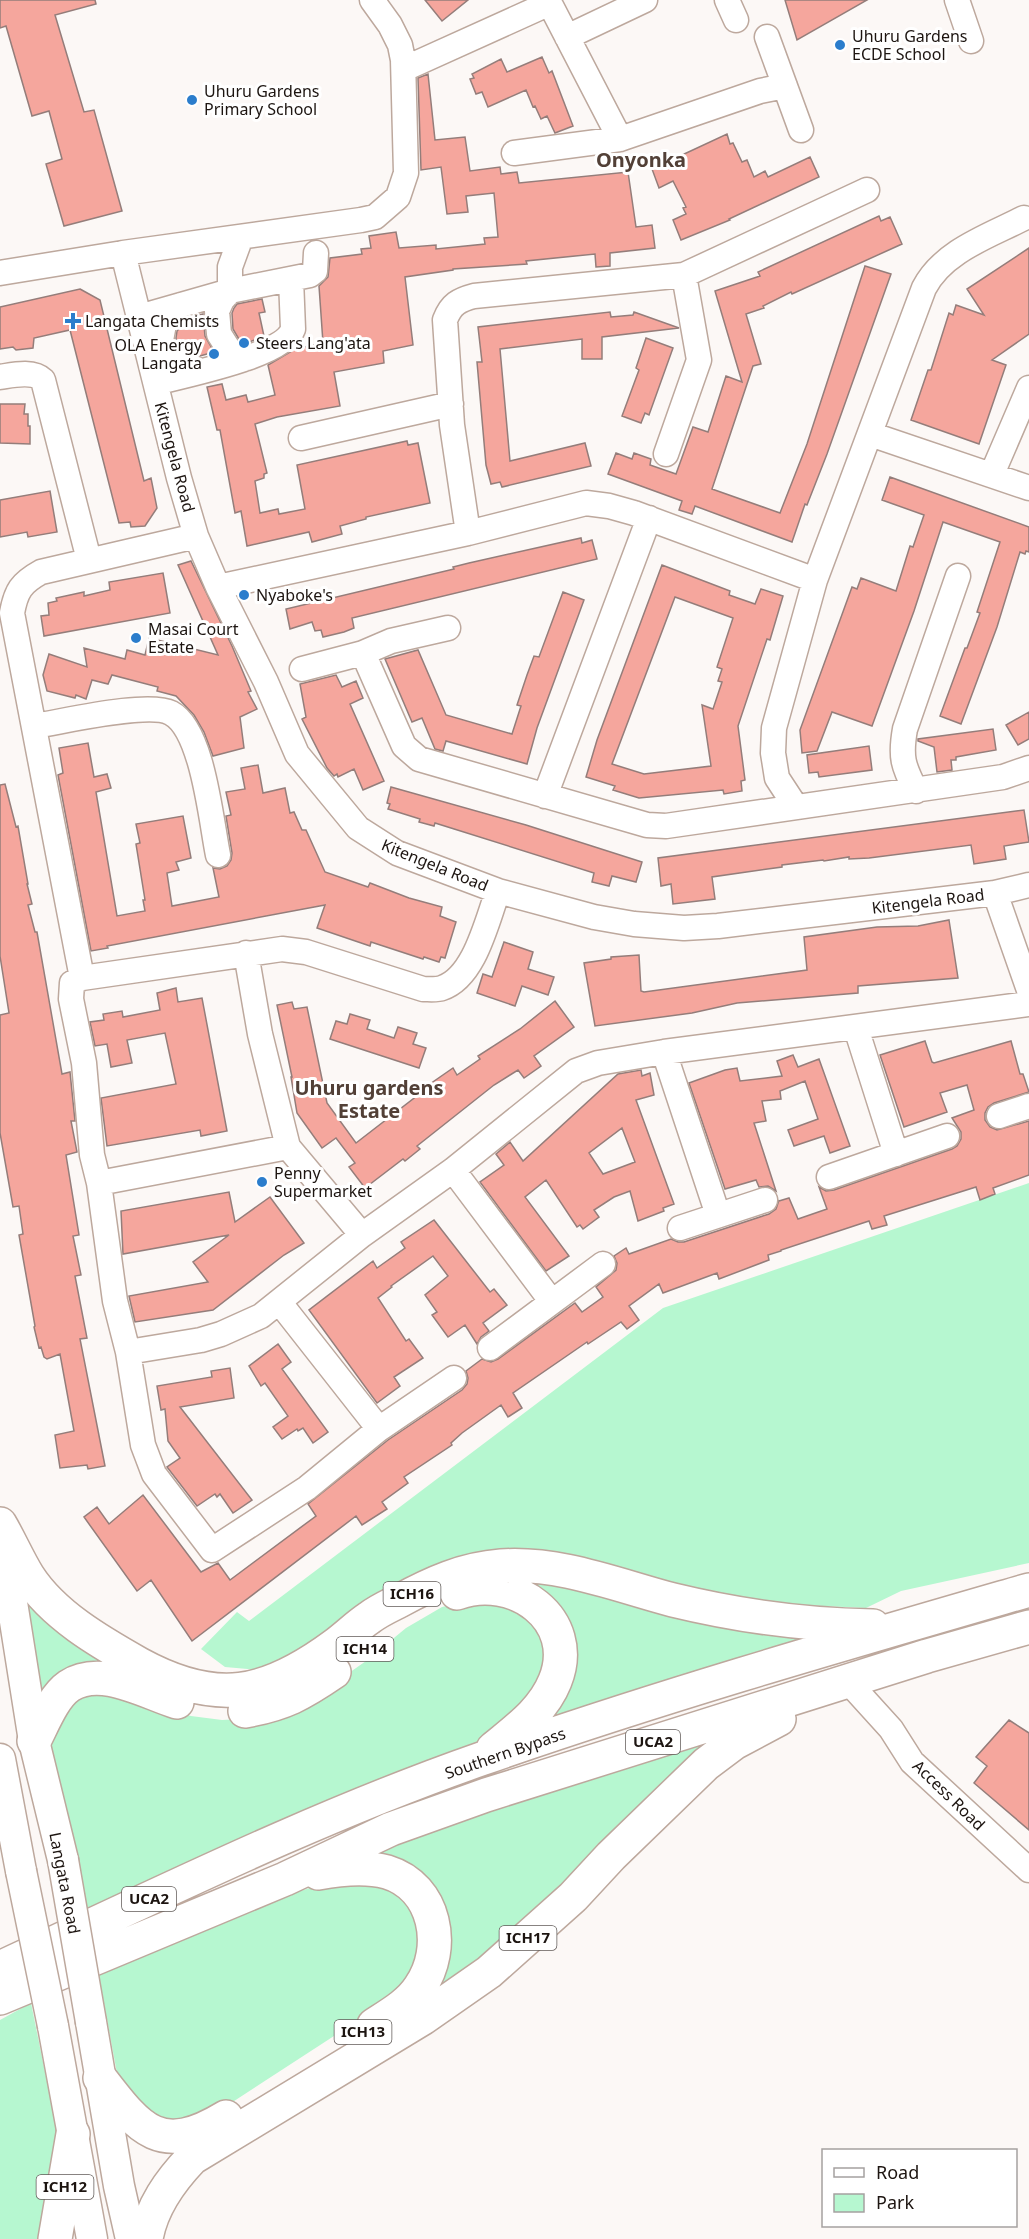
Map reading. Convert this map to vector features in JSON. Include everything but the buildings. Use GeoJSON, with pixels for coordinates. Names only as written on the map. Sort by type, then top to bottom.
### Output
{"type":"FeatureCollection","features":[{"type":"Feature","properties":{"kind":"highway","name":"ICH16"},"geometry":{"type":"LineString","coordinates":[[0,1526],[29,1576],[46,1598],[76,1623],[108,1646],[150,1670],[181,1682],[221,1692],[253,1689],[291,1674],[333,1646],[371,1616],[415,1592],[454,1574],[500,1566],[535,1566],[579,1573],[674,1600],[768,1619],[814,1624],[906,1626]]}},
{"type":"Feature","properties":{"kind":"highway","name":"ICH14"},"geometry":{"type":"LineString","coordinates":[[34,1741],[58,1697],[68,1687],[79,1682],[101,1678],[117,1681],[192,1706],[217,1711],[246,1711],[277,1705],[306,1691],[343,1666],[396,1624],[437,1600],[467,1589],[486,1587],[512,1591],[530,1600],[544,1614],[559,1644],[559,1662],[555,1680],[545,1701],[525,1723],[480,1760]]}},
{"type":"Feature","properties":{"kind":"highway","name":"Southern Bypass"},"geometry":{"type":"LineString","coordinates":[[0,1968],[298,1830],[480,1760],[697,1689],[1029,1590]]}},
{"type":"Feature","properties":{"kind":"highway","name":"Southern Bypass"},"geometry":{"type":"LineString","coordinates":[[0,1998],[285,1879],[391,1829],[486,1795],[927,1656],[1029,1627]]}},
{"type":"Feature","properties":{"kind":"highway","name":"ICH17"},"geometry":{"type":"LineString","coordinates":[[146,2239],[157,2204],[174,2176],[192,2158],[423,2018],[489,1972],[573,1897],[611,1856],[706,1764],[734,1743],[781,1718],[927,1656]]}},
{"type":"Feature","properties":{"kind":"highway","name":"ICH13"},"geometry":{"type":"LineString","coordinates":[[100,2078],[131,2118],[145,2127],[164,2136],[190,2135],[221,2120],[392,2014],[420,1988],[430,1970],[434,1955],[435,1929],[428,1907],[415,1889],[389,1873],[374,1869],[335,1870],[285,1879]]}},
{"type":"Feature","properties":{"kind":"highway","name":"ICH12"},"geometry":{"type":"LineString","coordinates":[[56,2239],[73,2134]]}},
{"type":"Feature","properties":{"kind":"main road","name":"Langata Road"},"geometry":{"type":"LineString","coordinates":[[0,1526],[34,1741],[63,1860],[100,2078],[131,2239]]}},
{"type":"Feature","properties":{"kind":"main road"},"geometry":{"type":"LineString","coordinates":[[0,1759],[53,2025],[92,2239]]}},
{"type":"Feature","properties":{"kind":"street"},"geometry":{"type":"LineString","coordinates":[[0,273],[375,217],[398,197],[406,173],[404,69],[400,45],[390,25],[372,0]]}},
{"type":"Feature","properties":{"kind":"street"},"geometry":{"type":"LineString","coordinates":[[567,37],[645,0]]}},
{"type":"Feature","properties":{"kind":"street"},"geometry":{"type":"LineString","coordinates":[[957,0],[971,41]]}},
{"type":"Feature","properties":{"kind":"street"},"geometry":{"type":"LineString","coordinates":[[404,69],[549,1],[620,140]]}},
{"type":"Feature","properties":{"kind":"street"},"geometry":{"type":"LineString","coordinates":[[767,37],[801,130]]}},
{"type":"Feature","properties":{"kind":"street"},"geometry":{"type":"LineString","coordinates":[[514,153],[620,140],[760,91],[785,86]]}},
{"type":"Feature","properties":{"kind":"street"},"geometry":{"type":"LineString","coordinates":[[468,533],[451,404],[445,320],[449,309],[457,301],[474,296],[684,275],[867,190]]}},
{"type":"Feature","properties":{"kind":"street"},"geometry":{"type":"LineString","coordinates":[[796,807],[777,778],[773,753],[774,728],[815,580],[930,276],[940,265],[956,254],[1024,218]]}},
{"type":"Feature","properties":{"kind":"street"},"geometry":{"type":"LineString","coordinates":[[241,237],[230,267],[230,291],[222,300],[217,311],[219,334],[231,353],[246,358]]}},
{"type":"Feature","properties":{"kind":"street","name":"Kitengela Road"},"geometry":{"type":"LineString","coordinates":[[123,253],[196,536],[218,587],[266,682],[297,754],[358,828],[396,853],[498,891],[594,917],[634,924],[684,928],[778,919],[995,893],[1029,885]]}},
{"type":"Feature","properties":{"kind":"street"},"geometry":{"type":"LineString","coordinates":[[139,317],[230,291],[315,272],[316,253]]}},
{"type":"Feature","properties":{"kind":"street"},"geometry":{"type":"LineString","coordinates":[[666,454],[699,360],[684,275]]}},
{"type":"Feature","properties":{"kind":"street"},"geometry":{"type":"LineString","coordinates":[[156,383],[269,351],[283,342],[292,333],[291,279]]}},
{"type":"Feature","properties":{"kind":"street"},"geometry":{"type":"LineString","coordinates":[[181,305],[164,324],[159,351],[199,371]]}},
{"type":"Feature","properties":{"kind":"street"},"geometry":{"type":"LineString","coordinates":[[0,377],[24,374],[39,376],[43,380],[89,560]]}},
{"type":"Feature","properties":{"kind":"street"},"geometry":{"type":"LineString","coordinates":[[992,474],[1029,388]]}},
{"type":"Feature","properties":{"kind":"street"},"geometry":{"type":"LineString","coordinates":[[301,438],[451,404]]}},
{"type":"Feature","properties":{"kind":"street"},"geometry":{"type":"LineString","coordinates":[[870,434],[1029,488]]}},
{"type":"Feature","properties":{"kind":"street"},"geometry":{"type":"LineString","coordinates":[[218,587],[468,533],[586,503],[609,506],[649,518],[815,580]]}},
{"type":"Feature","properties":{"kind":"street"},"geometry":{"type":"LineString","coordinates":[[544,796],[649,518]]}},
{"type":"Feature","properties":{"kind":"street"},"geometry":{"type":"LineString","coordinates":[[82,978],[12,613],[15,597],[20,588],[41,572],[196,536]]}},
{"type":"Feature","properties":{"kind":"street"},"geometry":{"type":"LineString","coordinates":[[916,790],[903,766],[904,729],[958,576]]}},
{"type":"Feature","properties":{"kind":"street"},"geometry":{"type":"LineString","coordinates":[[302,669],[363,652],[391,641],[448,628]]}},
{"type":"Feature","properties":{"kind":"street"},"geometry":{"type":"LineString","coordinates":[[363,652],[398,733],[405,746],[420,759],[647,825],[666,826],[916,790],[1003,777],[1029,768]]}},
{"type":"Feature","properties":{"kind":"street"},"geometry":{"type":"LineString","coordinates":[[34,726],[138,709],[170,712],[183,722],[191,734],[201,767],[218,855]]}},
{"type":"Feature","properties":{"kind":"street"},"geometry":{"type":"LineString","coordinates":[[453,1378],[379,1429],[307,1488],[212,1550],[154,1474],[147,1460],[128,1352],[115,1301],[99,1183],[92,1155],[84,1063],[71,999],[72,983],[82,978],[246,953],[292,949],[423,989],[442,988],[455,980],[470,964],[498,891]]}},
{"type":"Feature","properties":{"kind":"street"},"geometry":{"type":"LineString","coordinates":[[995,893],[1029,990]]}},
{"type":"Feature","properties":{"kind":"street"},"geometry":{"type":"LineString","coordinates":[[246,953],[260,1034],[288,1147],[362,1235]]}},
{"type":"Feature","properties":{"kind":"street"},"geometry":{"type":"LineString","coordinates":[[128,1352],[201,1340],[221,1334],[261,1316],[362,1235],[453,1170],[576,1071],[598,1063],[664,1052],[1029,1004]]}},
{"type":"Feature","properties":{"kind":"street"},"geometry":{"type":"LineString","coordinates":[[856,1028],[896,1154]]}},
{"type":"Feature","properties":{"kind":"street"},"geometry":{"type":"LineString","coordinates":[[664,1052],[718,1215]]}},
{"type":"Feature","properties":{"kind":"street"},"geometry":{"type":"LineString","coordinates":[[999,1116],[1029,1106]]}},
{"type":"Feature","properties":{"kind":"street"},"geometry":{"type":"LineString","coordinates":[[829,1177],[947,1136]]}},
{"type":"Feature","properties":{"kind":"street"},"geometry":{"type":"LineString","coordinates":[[99,1183],[288,1147]]}},
{"type":"Feature","properties":{"kind":"street"},"geometry":{"type":"LineString","coordinates":[[453,1170],[552,1302]]}},
{"type":"Feature","properties":{"kind":"street"},"geometry":{"type":"LineString","coordinates":[[680,1228],[765,1200]]}},
{"type":"Feature","properties":{"kind":"street"},"geometry":{"type":"LineString","coordinates":[[490,1348],[603,1264]]}},
{"type":"Feature","properties":{"kind":"street"},"geometry":{"type":"LineString","coordinates":[[280,1303],[379,1429]]}},
{"type":"Feature","properties":{"kind":"street","name":"Access Road"},"geometry":{"type":"LineString","coordinates":[[852,1686],[891,1729],[912,1762],[1029,1870]]}},
{"type":"Feature","properties":{"kind":"green space"},"geometry":{"type":"Polygon","coordinates":[[[1029,1183],[1029,1563],[901,1591],[866,1608],[780,1604],[671,1586],[516,1552],[289,1659],[259,1670],[225,1667],[201,1649],[237,1612],[249,1621],[663,1308],[1029,1183]]]}},
{"type":"Feature","properties":{"kind":"green space"},"geometry":{"type":"Polygon","coordinates":[[[502,1577],[546,1580],[819,1633],[513,1739],[572,1668],[502,1577]]]}},
{"type":"Feature","properties":{"kind":"green space"},"geometry":{"type":"Polygon","coordinates":[[[22,1581],[107,1660],[73,1670],[41,1712],[22,1581]]]}},
{"type":"Feature","properties":{"kind":"green space"},"geometry":{"type":"Polygon","coordinates":[[[481,1598],[514,1605],[542,1627],[551,1659],[542,1689],[474,1747],[82,1917],[46,1749],[74,1694],[100,1689],[191,1716],[222,1720],[259,1718],[326,1689],[366,1661],[406,1628],[442,1607],[481,1598]]]}},
{"type":"Feature","properties":{"kind":"green space"},"geometry":{"type":"Polygon","coordinates":[[[721,1731],[529,1926],[431,1996],[445,1944],[363,1855],[721,1731]]]}},
{"type":"Feature","properties":{"kind":"green space"},"geometry":{"type":"Polygon","coordinates":[[[370,1882],[400,1895],[411,1906],[422,1931],[419,1964],[397,1995],[228,2105],[183,2124],[151,2113],[119,2084],[98,1971],[251,1907],[319,1885],[370,1882]]]}},
{"type":"Feature","properties":{"kind":"green space"},"geometry":{"type":"Polygon","coordinates":[[[31,2003],[58,2136],[46,2239],[0,2239],[0,2020],[31,2003]]]}},
{"type":"Feature","properties":{"kind":"place","name":"Uhuru Gardens ECDE School"},"geometry":{"type":"Point","coordinates":[840,45]}},
{"type":"Feature","properties":{"kind":"place","name":"Uhuru Gardens Primary School"},"geometry":{"type":"Point","coordinates":[192,100]}},
{"type":"Feature","properties":{"kind":"place","name":"Langata Chemists"},"geometry":{"type":"Point","coordinates":[73,321]}},
{"type":"Feature","properties":{"kind":"place","name":"Steers Lang'ata"},"geometry":{"type":"Point","coordinates":[244,343]}},
{"type":"Feature","properties":{"kind":"place","name":"OLA Energy Langata"},"geometry":{"type":"Point","coordinates":[214,354]}},
{"type":"Feature","properties":{"kind":"place","name":"Nyaboke's"},"geometry":{"type":"Point","coordinates":[244,595]}},
{"type":"Feature","properties":{"kind":"place","name":"Masai Court Estate"},"geometry":{"type":"Point","coordinates":[136,638]}},
{"type":"Feature","properties":{"kind":"place","name":"Penny Supermarket"},"geometry":{"type":"Point","coordinates":[262,1182]}},
{"type":"Feature","properties":{"kind":"district","name":"Onyonka"},"geometry":{"type":"Point","coordinates":[641,160]}},
{"type":"Feature","properties":{"kind":"district","name":"Uhuru gardens Estate"},"geometry":{"type":"Point","coordinates":[369,1100]}}]}
